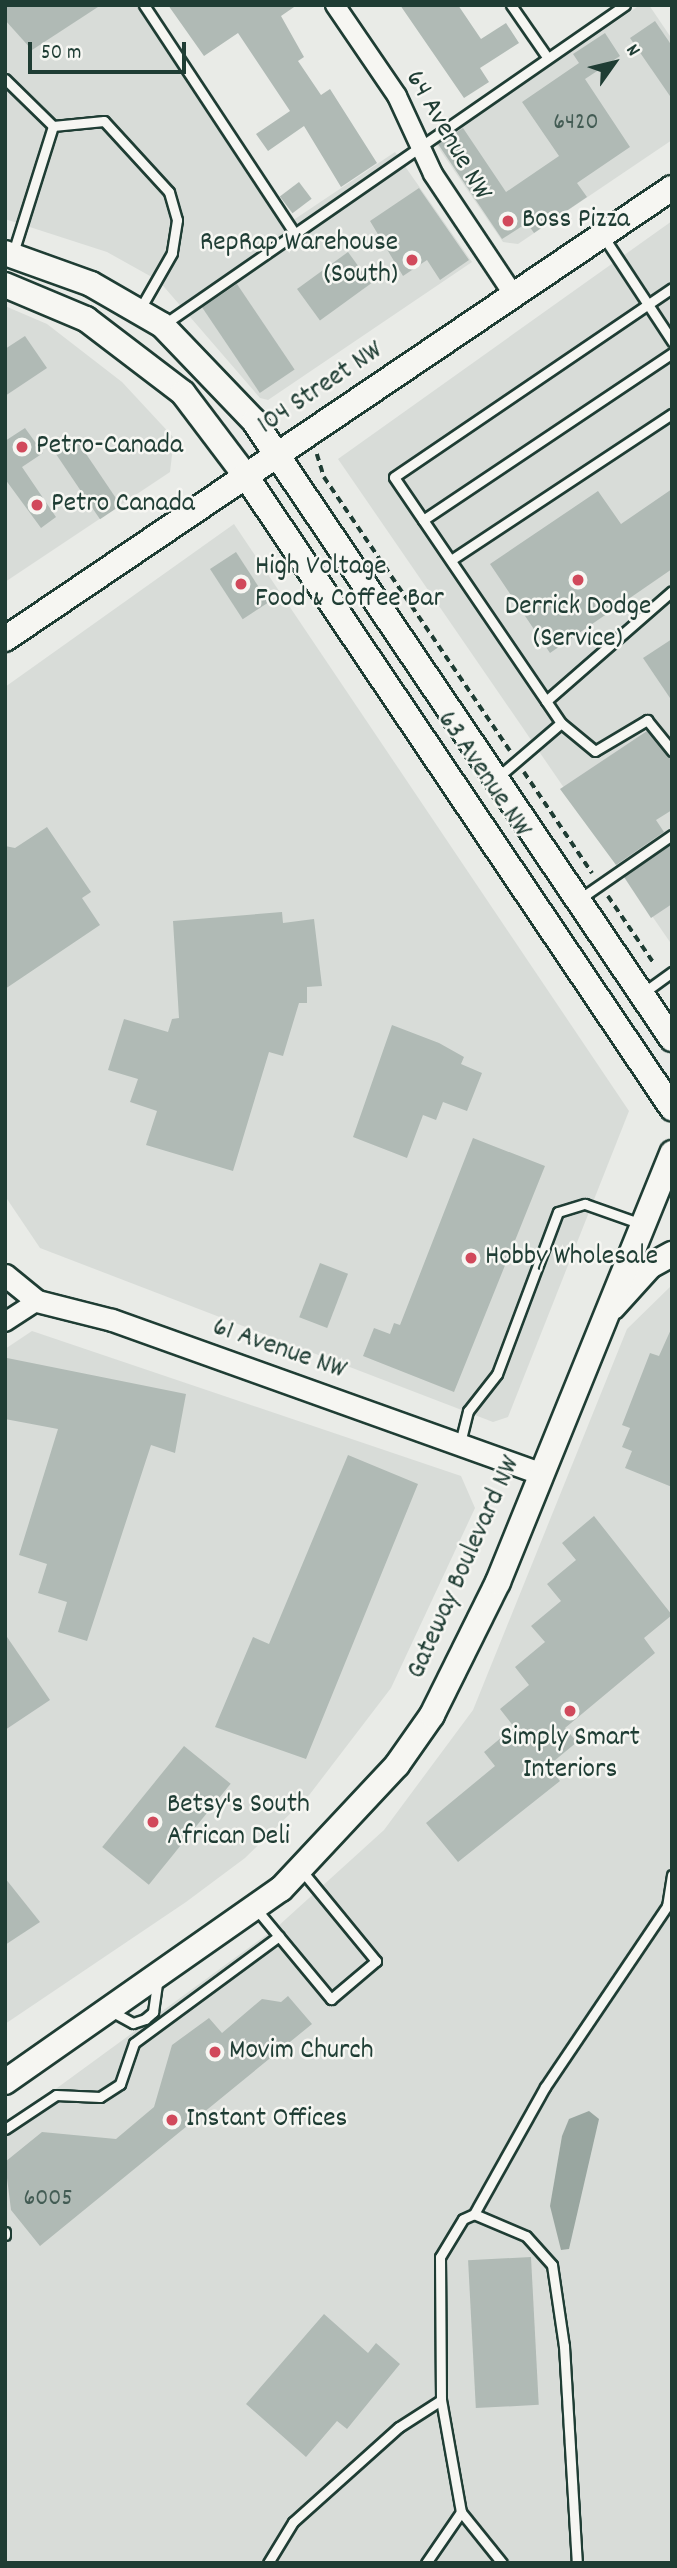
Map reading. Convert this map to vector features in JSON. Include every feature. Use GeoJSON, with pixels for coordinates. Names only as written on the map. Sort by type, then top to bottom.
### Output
{"type":"FeatureCollection","features":[{"type":"Feature","properties":{"kind":"main road","name":"104 Street NW"},"geometry":{"type":"LineString","coordinates":[[5,639],[672,188]]}},
{"type":"Feature","properties":{"kind":"main road","name":"63 Avenue NW"},"geometry":{"type":"LineString","coordinates":[[9,254],[91,284],[139,310],[162,325],[204,364],[278,455],[672,1039]]}},
{"type":"Feature","properties":{"kind":"main road","name":"63 Avenue NW"},"geometry":{"type":"LineString","coordinates":[[5,285],[86,319],[162,372],[246,475],[672,1108]]}},
{"type":"Feature","properties":{"kind":"main road","name":"Gateway Boulevard NW"},"geometry":{"type":"LineString","coordinates":[[5,2082],[158,1980],[256,1908],[301,1870],[360,1811],[432,1715],[498,1582],[639,1223],[672,1153]]}},
{"type":"Feature","properties":{"kind":"main road"},"geometry":{"type":"LineString","coordinates":[[601,1321],[650,1266],[672,1254]]}},
{"type":"Feature","properties":{"kind":"street","name":"64 Avenue NW"},"geometry":{"type":"LineString","coordinates":[[335,5],[397,96],[417,148],[513,294]]}},
{"type":"Feature","properties":{"kind":"street","name":"61 Avenue NW"},"geometry":{"type":"LineString","coordinates":[[5,1275],[37,1301],[113,1320],[540,1473]]}},
{"type":"Feature","properties":{"kind":"street"},"geometry":{"type":"LineString","coordinates":[[5,1322],[37,1301]]}},
{"type":"Feature","properties":{"kind":"lane"},"geometry":{"type":"LineString","coordinates":[[144,5],[295,234]]}},
{"type":"Feature","properties":{"kind":"lane"},"geometry":{"type":"LineString","coordinates":[[511,5],[547,57]]}},
{"type":"Feature","properties":{"kind":"lane"},"geometry":{"type":"LineString","coordinates":[[162,325],[625,5]]}},
{"type":"Feature","properties":{"kind":"lane"},"geometry":{"type":"LineString","coordinates":[[6,80],[53,126],[104,121],[169,192],[177,220],[172,253],[139,310]]}},
{"type":"Feature","properties":{"kind":"lane"},"geometry":{"type":"LineString","coordinates":[[9,254],[53,126]]}},
{"type":"Feature","properties":{"kind":"lane"},"geometry":{"type":"LineString","coordinates":[[602,234],[672,341]]}},
{"type":"Feature","properties":{"kind":"lane"},"geometry":{"type":"LineString","coordinates":[[672,288],[394,477],[561,723],[595,751],[647,720],[672,751]]}},
{"type":"Feature","properties":{"kind":"lane"},"geometry":{"type":"LineString","coordinates":[[423,520],[672,353]]}},
{"type":"Feature","properties":{"kind":"lane"},"geometry":{"type":"LineString","coordinates":[[451,560],[672,414]]}},
{"type":"Feature","properties":{"kind":"lane"},"geometry":{"type":"LineString","coordinates":[[546,701],[672,592]]}},
{"type":"Feature","properties":{"kind":"lane"},"geometry":{"type":"LineString","coordinates":[[496,779],[561,723]]}},
{"type":"Feature","properties":{"kind":"lane"},"geometry":{"type":"LineString","coordinates":[[578,900],[672,835]]}},
{"type":"Feature","properties":{"kind":"lane"},"geometry":{"type":"LineString","coordinates":[[642,994],[668,975]]}},
{"type":"Feature","properties":{"kind":"lane"},"geometry":{"type":"LineString","coordinates":[[460,1443],[468,1411],[497,1374],[558,1212],[585,1204],[639,1223]]}},
{"type":"Feature","properties":{"kind":"lane"},"geometry":{"type":"LineString","coordinates":[[256,1908],[331,1999],[376,1961],[301,1870]]}},
{"type":"Feature","properties":{"kind":"lane"},"geometry":{"type":"LineString","coordinates":[[502,2563],[461,2512],[441,2400],[440,2257],[463,2219],[474,2214],[551,2076],[669,1903],[672,1875]]}},
{"type":"Feature","properties":{"kind":"lane"},"geometry":{"type":"LineString","coordinates":[[5,2129],[56,2095],[100,2097],[120,2084],[134,2043],[279,1936]]}},
{"type":"Feature","properties":{"kind":"lane"},"geometry":{"type":"LineString","coordinates":[[111,2011],[133,2023],[145,2019],[153,2012],[158,1980]]}},
{"type":"Feature","properties":{"kind":"lane"},"geometry":{"type":"LineString","coordinates":[[145,2019],[149,2030]]}},
{"type":"Feature","properties":{"kind":"lane"},"geometry":{"type":"LineString","coordinates":[[474,2214],[526,2236],[552,2265],[564,2346],[578,2563]]}},
{"type":"Feature","properties":{"kind":"lane"},"geometry":{"type":"LineString","coordinates":[[268,2563],[293,2522],[399,2427],[441,2400]]}},
{"type":"Feature","properties":{"kind":"lane"},"geometry":{"type":"LineString","coordinates":[[426,2563],[461,2512]]}},
{"type":"Feature","properties":{"kind":"path"},"geometry":{"type":"LineString","coordinates":[[323,460],[324,477],[600,885],[668,975]]}},
{"type":"Feature","properties":{"kind":"shaded area"},"geometry":{"type":"Polygon","coordinates":[[[5,5],[137,5],[286,225],[395,152],[472,262],[268,400],[260,398],[159,281],[107,252],[5,219],[5,5]]]}},
{"type":"Feature","properties":{"kind":"shaded area"},"geometry":{"type":"Polygon","coordinates":[[[640,5],[649,5],[672,39],[672,140],[518,244],[503,242],[436,144],[640,5]]]}},
{"type":"Feature","properties":{"kind":"shaded area"},"geometry":{"type":"Polygon","coordinates":[[[672,221],[672,945],[338,459],[672,221]]]}},
{"type":"Feature","properties":{"kind":"shaded area"},"geometry":{"type":"Polygon","coordinates":[[[5,306],[47,324],[122,382],[174,438],[170,472],[5,582],[5,306]]]}},
{"type":"Feature","properties":{"kind":"shaded area"},"geometry":{"type":"Polygon","coordinates":[[[234,524],[629,1111],[508,1417],[493,1422],[40,1248],[5,1196],[5,687],[234,524]]]}},
{"type":"Feature","properties":{"kind":"shaded area"},"geometry":{"type":"Polygon","coordinates":[[[672,1285],[672,2563],[5,2563],[5,2126],[276,1928],[384,1830],[473,1710],[627,1329],[672,1285]]]}},
{"type":"Feature","properties":{"kind":"shaded area"},"geometry":{"type":"Polygon","coordinates":[[[32,1331],[461,1476],[475,1508],[391,1688],[310,1794],[245,1858],[186,1902],[5,2024],[5,1349],[32,1331]]]}},
{"type":"Feature","properties":{"kind":"shaded area"},"geometry":{"type":"Polygon","coordinates":[[[589,2111],[599,2119],[569,2249],[561,2250],[550,2206],[562,2136],[569,2119],[589,2111]]]}},
{"type":"Feature","properties":{"kind":"building"},"geometry":{"type":"Polygon","coordinates":[[[5,5],[101,5],[32,50],[5,20],[5,5]]]}},
{"type":"Feature","properties":{"kind":"building"},"geometry":{"type":"Polygon","coordinates":[[[168,5],[297,5],[281,16],[304,57],[298,61],[321,95],[330,89],[377,163],[341,187],[304,126],[268,151],[256,134],[290,111],[238,33],[204,56],[168,5]]]}},
{"type":"Feature","properties":{"kind":"building"},"geometry":{"type":"Polygon","coordinates":[[[400,5],[458,5],[481,39],[506,23],[519,43],[480,68],[489,82],[464,98],[400,5]]]}},
{"type":"Feature","properties":{"kind":"building"},"geometry":{"type":"Polygon","coordinates":[[[655,21],[672,46],[672,99],[630,38],[655,21]]]}},
{"type":"Feature","properties":{"kind":"building"},"geometry":{"type":"Polygon","coordinates":[[[605,33],[620,56],[585,79],[630,147],[577,183],[587,197],[534,233],[527,223],[502,239],[438,144],[463,128],[506,192],[559,156],[522,102],[579,63],[573,54],[605,33]]]}},
{"type":"Feature","properties":{"kind":"building"},"geometry":{"type":"Polygon","coordinates":[[[299,182],[312,199],[292,213],[280,196],[299,182]]]}},
{"type":"Feature","properties":{"kind":"building"},"geometry":{"type":"Polygon","coordinates":[[[419,188],[469,260],[440,280],[427,260],[403,276],[370,221],[419,188]]]}},
{"type":"Feature","properties":{"kind":"building"},"geometry":{"type":"Polygon","coordinates":[[[348,252],[371,284],[320,321],[297,289],[348,252]]]}},
{"type":"Feature","properties":{"kind":"building"},"geometry":{"type":"Polygon","coordinates":[[[237,284],[295,369],[260,393],[202,307],[237,284]]]}},
{"type":"Feature","properties":{"kind":"building"},"geometry":{"type":"Polygon","coordinates":[[[25,336],[47,368],[5,396],[5,349],[25,336]]]}},
{"type":"Feature","properties":{"kind":"building"},"geometry":{"type":"Polygon","coordinates":[[[25,428],[43,453],[22,467],[56,517],[41,528],[5,479],[5,441],[25,428]]]}},
{"type":"Feature","properties":{"kind":"building","name":"Petro-Canada"},"geometry":{"type":"Polygon","coordinates":[[[76,439],[121,505],[100,519],[55,453],[76,439]]]}},
{"type":"Feature","properties":{"kind":"building","name":"Derrick Dodge (Service)"},"geometry":{"type":"Polygon","coordinates":[[[672,489],[672,569],[550,653],[490,564],[598,491],[621,524],[672,489]]]}},
{"type":"Feature","properties":{"kind":"building"},"geometry":{"type":"Polygon","coordinates":[[[236,552],[269,602],[243,619],[210,569],[236,552]]]}},
{"type":"Feature","properties":{"kind":"building"},"geometry":{"type":"Polygon","coordinates":[[[672,639],[672,701],[643,658],[672,639]]]}},
{"type":"Feature","properties":{"kind":"building"},"geometry":{"type":"Polygon","coordinates":[[[647,731],[672,758],[672,810],[656,820],[664,832],[616,865],[560,789],[647,731]]]}},
{"type":"Feature","properties":{"kind":"building"},"geometry":{"type":"Polygon","coordinates":[[[47,827],[91,892],[82,898],[100,925],[5,989],[5,846],[15,848],[47,827]]]}},
{"type":"Feature","properties":{"kind":"building"},"geometry":{"type":"Polygon","coordinates":[[[672,844],[672,904],[651,918],[624,877],[672,844]]]}},
{"type":"Feature","properties":{"kind":"building"},"geometry":{"type":"Polygon","coordinates":[[[282,912],[283,923],[314,919],[322,986],[307,987],[307,1003],[299,1003],[283,1056],[269,1052],[233,1171],[146,1145],[157,1111],[130,1102],[138,1079],[108,1070],[124,1019],[168,1032],[172,1019],[179,1018],[173,921],[282,912]]]}},
{"type":"Feature","properties":{"kind":"building"},"geometry":{"type":"Polygon","coordinates":[[[392,1025],[439,1043],[464,1057],[461,1064],[482,1073],[467,1111],[443,1102],[436,1120],[423,1115],[407,1158],[353,1137],[392,1025]]]}},
{"type":"Feature","properties":{"kind":"building"},"geometry":{"type":"Polygon","coordinates":[[[473,1138],[545,1166],[454,1392],[363,1356],[374,1328],[390,1334],[394,1323],[400,1325],[473,1138]]]}},
{"type":"Feature","properties":{"kind":"building"},"geometry":{"type":"Polygon","coordinates":[[[320,1263],[348,1274],[327,1328],[299,1317],[320,1263]]]}},
{"type":"Feature","properties":{"kind":"building"},"geometry":{"type":"Polygon","coordinates":[[[672,1327],[672,1487],[625,1468],[632,1451],[622,1447],[630,1428],[622,1425],[650,1353],[659,1356],[672,1327]]]}},
{"type":"Feature","properties":{"kind":"building"},"geometry":{"type":"Polygon","coordinates":[[[7,1358],[186,1394],[175,1453],[151,1445],[87,1641],[58,1632],[67,1602],[38,1593],[47,1564],[19,1555],[58,1429],[5,1419],[7,1358]]]}},
{"type":"Feature","properties":{"kind":"building"},"geometry":{"type":"Polygon","coordinates":[[[348,1455],[418,1484],[306,1759],[215,1727],[253,1637],[269,1644],[348,1455]]]}},
{"type":"Feature","properties":{"kind":"building"},"geometry":{"type":"Polygon","coordinates":[[[594,1516],[672,1615],[644,1638],[655,1653],[565,1728],[577,1742],[548,1766],[560,1781],[458,1862],[426,1823],[495,1766],[484,1752],[514,1727],[500,1709],[529,1685],[515,1667],[545,1642],[531,1626],[561,1601],[547,1584],[576,1560],[562,1543],[594,1516]]]}},
{"type":"Feature","properties":{"kind":"building"},"geometry":{"type":"Polygon","coordinates":[[[5,1634],[50,1700],[5,1730],[5,1634]]]}},
{"type":"Feature","properties":{"kind":"building"},"geometry":{"type":"Polygon","coordinates":[[[184,1746],[231,1784],[149,1885],[102,1847],[184,1746]]]}},
{"type":"Feature","properties":{"kind":"building"},"geometry":{"type":"Polygon","coordinates":[[[5,1878],[40,1922],[5,1945],[5,1878]]]}},
{"type":"Feature","properties":{"kind":"building","name":"Instant Offices"},"geometry":{"type":"Polygon","coordinates":[[[288,1996],[312,2024],[40,2246],[11,2210],[5,2162],[42,2132],[116,2139],[154,2107],[172,2045],[209,2018],[222,2033],[262,1999],[281,2002],[288,1996]]]}},
{"type":"Feature","properties":{"kind":"building"},"geometry":{"type":"Polygon","coordinates":[[[531,2257],[539,2405],[476,2408],[468,2260],[531,2257]]]}},
{"type":"Feature","properties":{"kind":"building"},"geometry":{"type":"Polygon","coordinates":[[[324,2314],[368,2353],[376,2343],[400,2364],[347,2429],[337,2421],[306,2457],[246,2404],[324,2314]]]}},
{"type":"Feature","properties":{"kind":"place","name":"Boss Pizza"},"geometry":{"type":"Point","coordinates":[508,221]}},
{"type":"Feature","properties":{"kind":"place","name":"RepRap Warehouse (South)"},"geometry":{"type":"Point","coordinates":[412,260]}},
{"type":"Feature","properties":{"kind":"place","name":"Petro-Canada"},"geometry":{"type":"Point","coordinates":[22,447]}},
{"type":"Feature","properties":{"kind":"place","name":"Petro Canada"},"geometry":{"type":"Point","coordinates":[37,505]}},
{"type":"Feature","properties":{"kind":"place","name":"Derrick Dodge (Service)"},"geometry":{"type":"Point","coordinates":[578,580]}},
{"type":"Feature","properties":{"kind":"place","name":"High Voltage Food & Coffee Bar"},"geometry":{"type":"Point","coordinates":[241,584]}},
{"type":"Feature","properties":{"kind":"place","name":"Hobby Wholesale"},"geometry":{"type":"Point","coordinates":[471,1258]}},
{"type":"Feature","properties":{"kind":"place","name":"Simply Smart Interiors"},"geometry":{"type":"Point","coordinates":[570,1711]}},
{"type":"Feature","properties":{"kind":"place","name":"Betsy's South African Deli"},"geometry":{"type":"Point","coordinates":[153,1822]}},
{"type":"Feature","properties":{"kind":"place","name":"Movim Church"},"geometry":{"type":"Point","coordinates":[215,2052]}},
{"type":"Feature","properties":{"kind":"place","name":"Instant Offices"},"geometry":{"type":"Point","coordinates":[172,2120]}}]}
